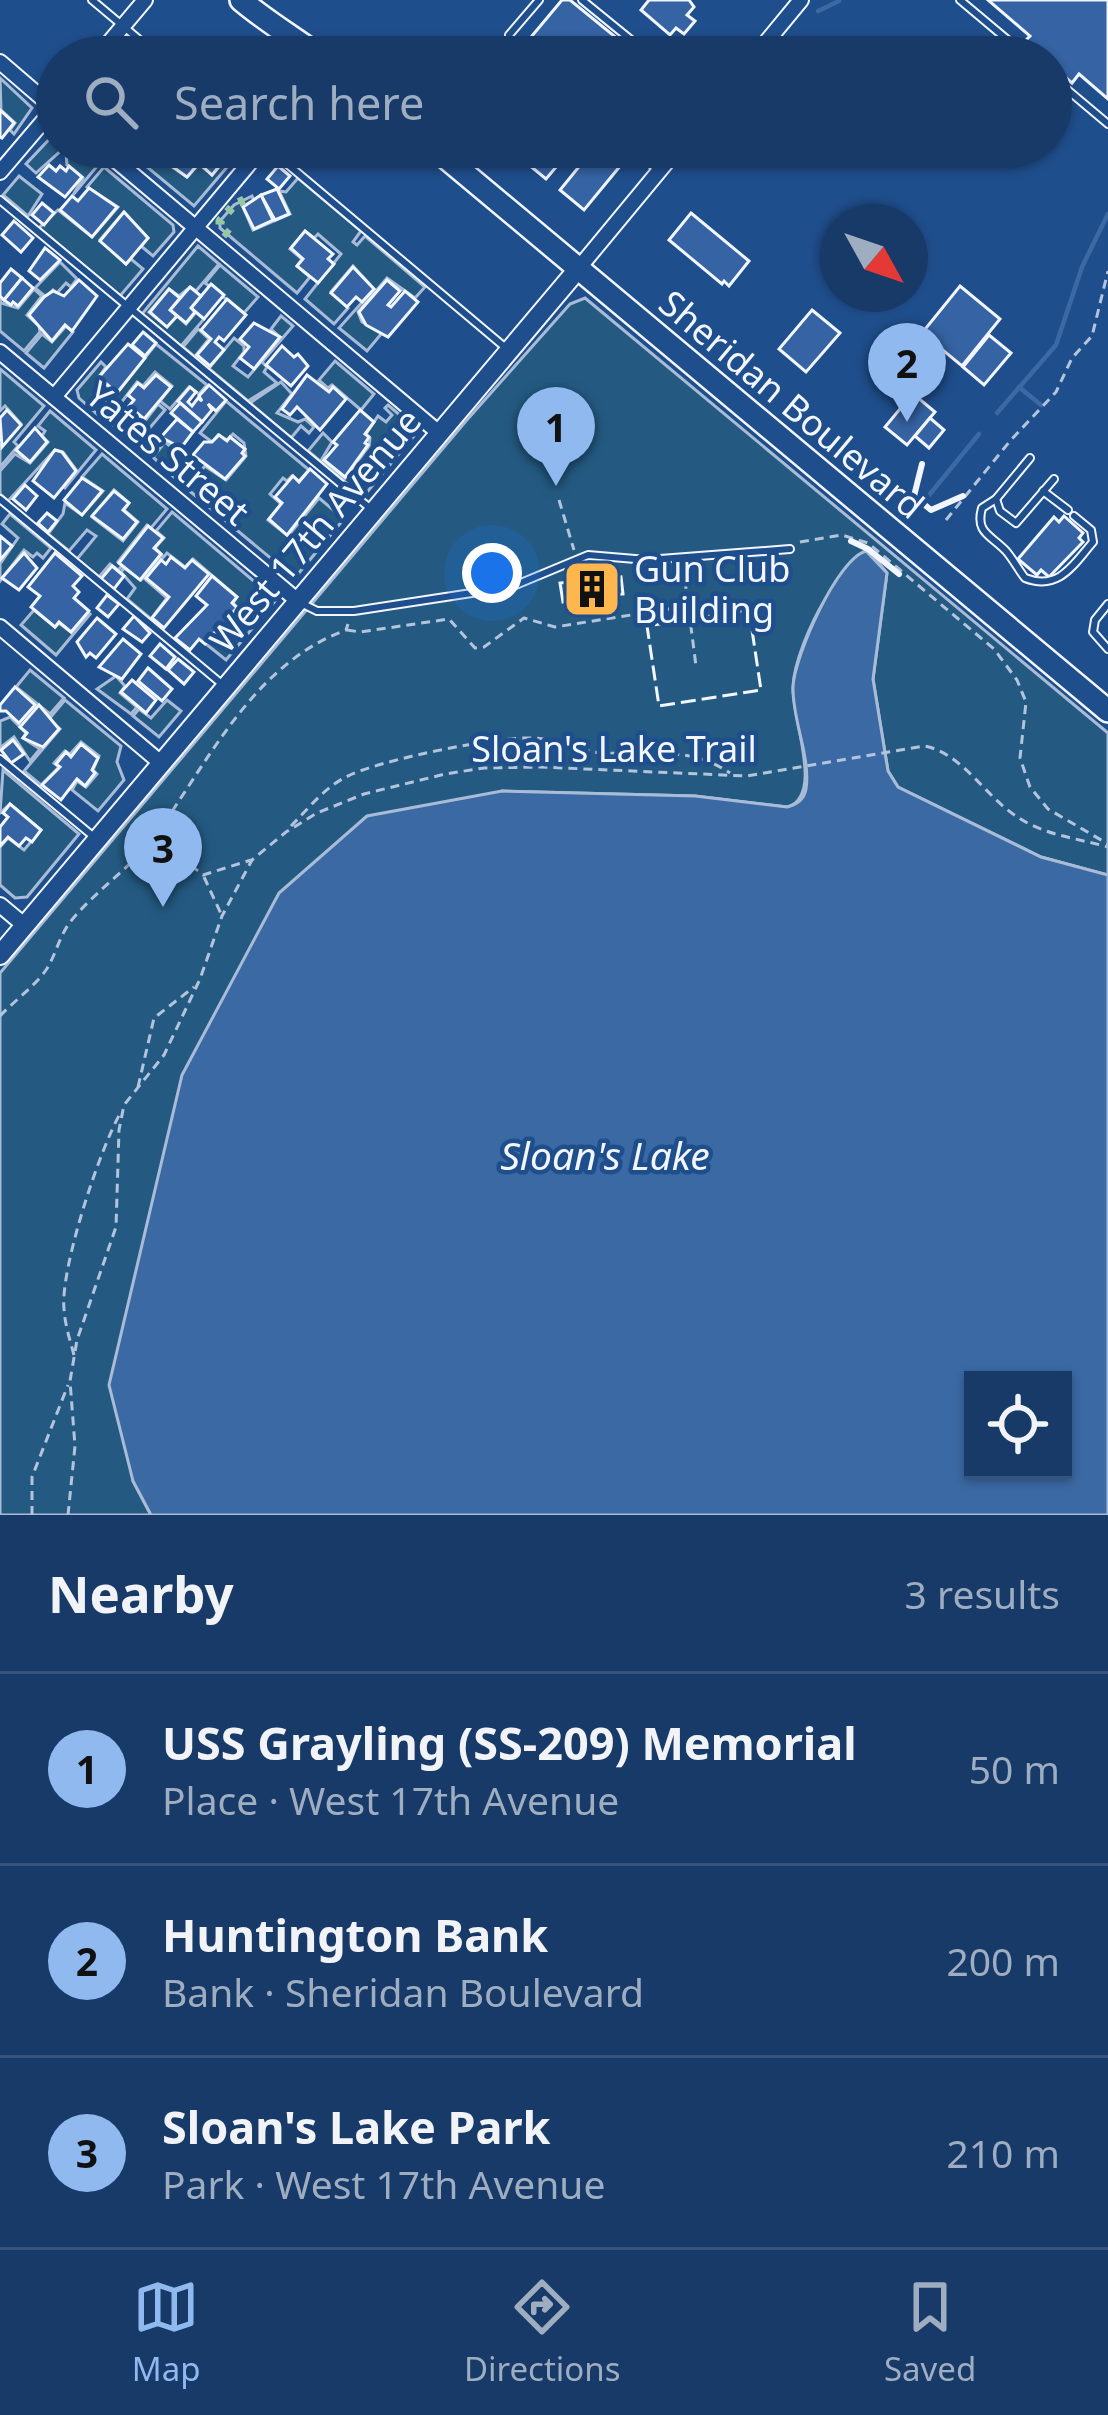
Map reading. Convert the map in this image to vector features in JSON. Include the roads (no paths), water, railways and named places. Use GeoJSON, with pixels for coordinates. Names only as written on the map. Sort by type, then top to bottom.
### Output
{"type":"FeatureCollection","features":[{"type":"Feature","properties":{"kind":"main road"},"geometry":{"type":"LineString","coordinates":[[241,0],[289,36]]}},
{"type":"Feature","properties":{"kind":"main road"},"geometry":{"type":"LineString","coordinates":[[258,0],[288,25],[293,36]]}},
{"type":"Feature","properties":{"kind":"main road","name":"Sheridan Boulevard"},"geometry":{"type":"LineString","coordinates":[[458,168],[1108,711]]}},
{"type":"Feature","properties":{"kind":"street"},"geometry":{"type":"LineString","coordinates":[[115,36],[146,0]]}},
{"type":"Feature","properties":{"kind":"street"},"geometry":{"type":"LineString","coordinates":[[772,36],[802,0]]}},
{"type":"Feature","properties":{"kind":"street"},"geometry":{"type":"LineString","coordinates":[[0,62],[36,92]]}},
{"type":"Feature","properties":{"kind":"street"},"geometry":{"type":"LineString","coordinates":[[0,172],[36,131]]}},
{"type":"Feature","properties":{"kind":"street"},"geometry":{"type":"LineString","coordinates":[[125,168],[440,433]]}},
{"type":"Feature","properties":{"kind":"street"},"geometry":{"type":"LineString","coordinates":[[54,397],[247,168]]}},
{"type":"Feature","properties":{"kind":"street","name":"West 17th Avenue"},"geometry":{"type":"LineString","coordinates":[[0,955],[662,168]]}},
{"type":"Feature","properties":{"kind":"street","name":"Yates Street"},"geometry":{"type":"LineString","coordinates":[[0,352],[298,601]]}},
{"type":"Feature","properties":{"kind":"street"},"geometry":{"type":"LineString","coordinates":[[0,627],[161,763]]}},
{"type":"Feature","properties":{"kind":"street"},"geometry":{"type":"LineString","coordinates":[[0,905],[25,925]]}},
{"type":"Feature","properties":{"kind":"lane"},"geometry":{"type":"LineString","coordinates":[[92,0],[135,36]]}},
{"type":"Feature","properties":{"kind":"lane"},"geometry":{"type":"LineString","coordinates":[[508,35],[539,0]]}},
{"type":"Feature","properties":{"kind":"lane"},"geometry":{"type":"LineString","coordinates":[[583,0],[627,36]]}},
{"type":"Feature","properties":{"kind":"lane"},"geometry":{"type":"LineString","coordinates":[[960,0],[1003,36]]}},
{"type":"Feature","properties":{"kind":"lane"},"geometry":{"type":"LineString","coordinates":[[1072,94],[1108,124]]}},
{"type":"Feature","properties":{"kind":"lane"},"geometry":{"type":"LineString","coordinates":[[290,168],[509,350]]}},
{"type":"Feature","properties":{"kind":"lane"},"geometry":{"type":"LineString","coordinates":[[656,168],[659,171]]}},
{"type":"Feature","properties":{"kind":"lane"},"geometry":{"type":"LineString","coordinates":[[0,200],[373,511]]}},
{"type":"Feature","properties":{"kind":"lane"},"geometry":{"type":"LineString","coordinates":[[1030,458],[996,499],[982,508],[978,522],[1032,582],[1063,578],[1093,542],[1091,530],[1043,491]]}},
{"type":"Feature","properties":{"kind":"lane"},"geometry":{"type":"LineString","coordinates":[[996,499],[1000,511],[1016,523],[1054,479]]}},
{"type":"Feature","properties":{"kind":"lane"},"geometry":{"type":"LineString","coordinates":[[0,499],[225,687]]}},
{"type":"Feature","properties":{"kind":"lane"},"geometry":{"type":"LineString","coordinates":[[298,601],[317,611],[354,611],[511,587],[576,558],[790,549]]}},
{"type":"Feature","properties":{"kind":"lane"},"geometry":{"type":"LineString","coordinates":[[1108,604],[1095,620],[1093,632],[1108,649]]}},
{"type":"Feature","properties":{"kind":"lane"},"geometry":{"type":"LineString","coordinates":[[0,759],[97,839]]}},
{"type":"Feature","properties":{"kind":"water","name":"Sloan's Lake"},"geometry":{"type":"Polygon","coordinates":[[[866,551],[887,573],[873,679],[888,771],[898,787],[1041,857],[1108,875],[1108,1515],[151,1515],[133,1481],[109,1385],[182,1075],[279,893],[367,816],[502,791],[695,796],[787,807],[797,803],[805,793],[807,777],[793,700],[795,673],[819,611],[843,571],[866,551]]]}},
{"type":"Feature","properties":{"kind":"waterway"},"geometry":{"type":"LineString","coordinates":[[818,11],[839,1]]}},
{"type":"Feature","properties":{"kind":"waterway"},"geometry":{"type":"LineString","coordinates":[[997,413],[1056,345],[1082,267],[1108,214]]}},
{"type":"Feature","properties":{"kind":"waterway"},"geometry":{"type":"LineString","coordinates":[[1019,387],[1041,405]]}},
{"type":"Feature","properties":{"kind":"waterway"},"geometry":{"type":"LineString","coordinates":[[921,505],[979,434]]}},
{"type":"Feature","properties":{"kind":"place","name":"Huntington Bank"},"geometry":{"type":"Point","coordinates":[907,422]}},
{"type":"Feature","properties":{"kind":"place","name":"USS Grayling (SS-209) Memorial"},"geometry":{"type":"Point","coordinates":[556,486]}},
{"type":"Feature","properties":{"kind":"place","name":"Gun Club Building"},"geometry":{"type":"Point","coordinates":[592,589]}},
{"type":"Feature","properties":{"kind":"place","name":"Sloan's Lake Park"},"geometry":{"type":"Point","coordinates":[163,907]}}]}
